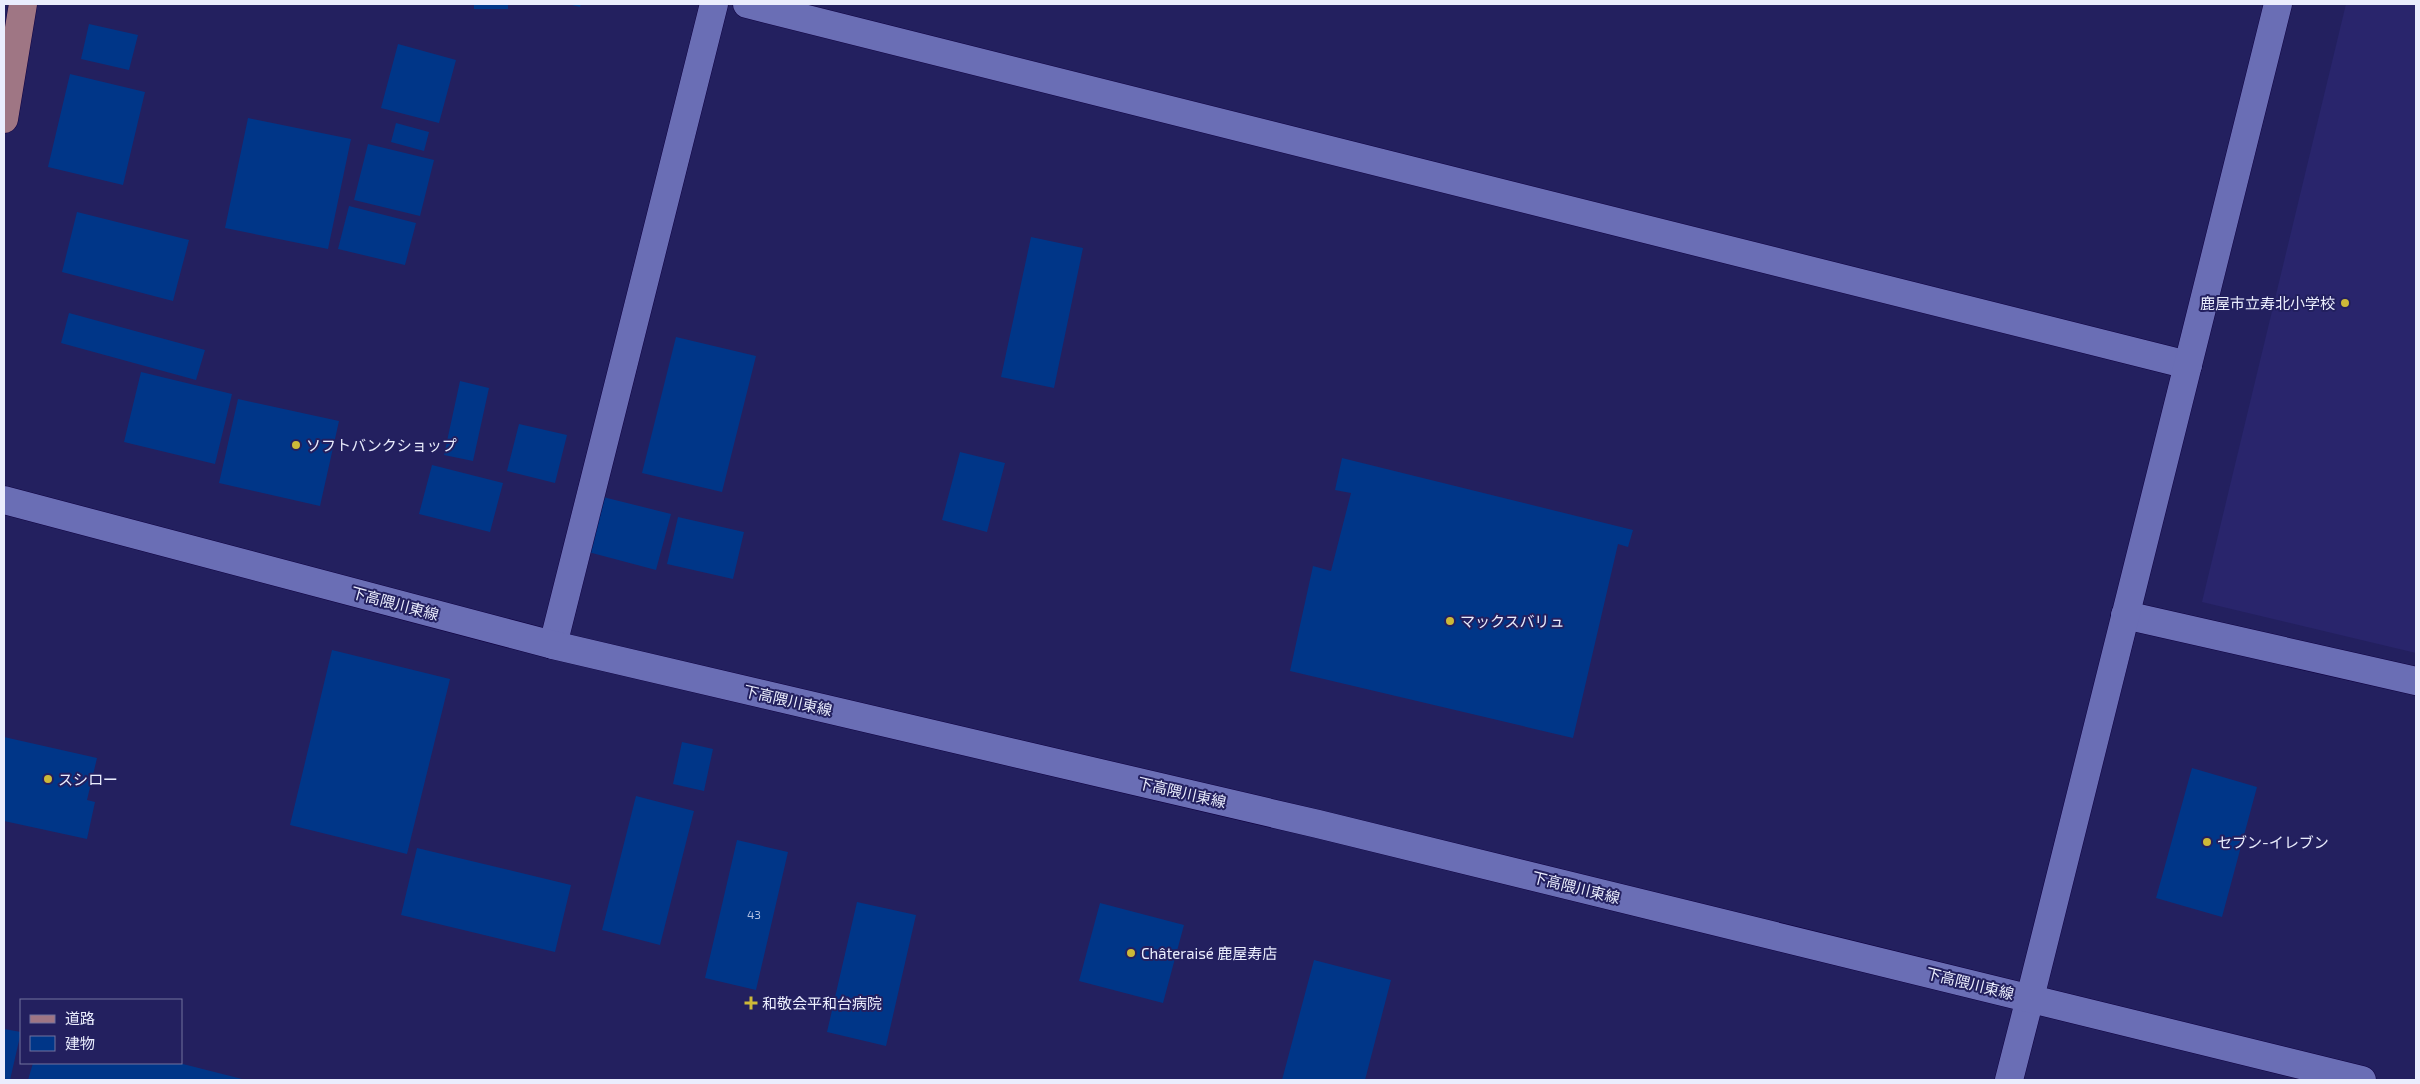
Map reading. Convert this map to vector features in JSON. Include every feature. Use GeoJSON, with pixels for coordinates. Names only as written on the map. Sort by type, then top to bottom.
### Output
{"type":"FeatureCollection","features":[{"type":"Feature","properties":{"kind":"main road"},"geometry":{"type":"LineString","coordinates":[[4,119],[23,4]]}},
{"type":"Feature","properties":{"kind":"street"},"geometry":{"type":"LineString","coordinates":[[553,645],[714,4]]}},
{"type":"Feature","properties":{"kind":"street"},"geometry":{"type":"LineString","coordinates":[[748,4],[2188,365]]}},
{"type":"Feature","properties":{"kind":"street"},"geometry":{"type":"LineString","coordinates":[[2009,1080],[2278,4]]}},
{"type":"Feature","properties":{"kind":"street","name":"下高隈川東線"},"geometry":{"type":"LineString","coordinates":[[4,500],[553,645],[1318,824],[2362,1080]]}},
{"type":"Feature","properties":{"kind":"street"},"geometry":{"type":"LineString","coordinates":[[2125,615],[2416,681]]}},
{"type":"Feature","properties":{"kind":"shaded area","name":"鹿屋市立寿北小学校"},"geometry":{"type":"Polygon","coordinates":[[[2346,4],[2416,4],[2416,653],[2202,602],[2346,4]]]}},
{"type":"Feature","properties":{"kind":"building"},"geometry":{"type":"Polygon","coordinates":[[[474,4],[508,4],[508,9],[474,9],[474,4]]]}},
{"type":"Feature","properties":{"kind":"building"},"geometry":{"type":"Polygon","coordinates":[[[568,4],[581,4],[580,7],[568,4]]]}},
{"type":"Feature","properties":{"kind":"building"},"geometry":{"type":"Polygon","coordinates":[[[89,24],[138,35],[129,70],[81,59],[89,24]]]}},
{"type":"Feature","properties":{"kind":"building"},"geometry":{"type":"Polygon","coordinates":[[[398,44],[456,60],[439,123],[381,108],[398,44]]]}},
{"type":"Feature","properties":{"kind":"building"},"geometry":{"type":"Polygon","coordinates":[[[70,74],[145,92],[123,185],[48,167],[70,74]]]}},
{"type":"Feature","properties":{"kind":"building"},"geometry":{"type":"Polygon","coordinates":[[[248,118],[351,139],[328,249],[225,228],[248,118]]]}},
{"type":"Feature","properties":{"kind":"building"},"geometry":{"type":"Polygon","coordinates":[[[396,123],[429,132],[424,151],[391,142],[396,123]]]}},
{"type":"Feature","properties":{"kind":"building"},"geometry":{"type":"Polygon","coordinates":[[[368,144],[434,160],[420,216],[354,200],[368,144]]]}},
{"type":"Feature","properties":{"kind":"building"},"geometry":{"type":"Polygon","coordinates":[[[349,206],[416,223],[405,265],[338,249],[349,206]]]}},
{"type":"Feature","properties":{"kind":"building"},"geometry":{"type":"Polygon","coordinates":[[[77,212],[189,240],[173,301],[62,272],[77,212]]]}},
{"type":"Feature","properties":{"kind":"building"},"geometry":{"type":"Polygon","coordinates":[[[1031,237],[1083,248],[1054,388],[1001,377],[1031,237]]]}},
{"type":"Feature","properties":{"kind":"building"},"geometry":{"type":"Polygon","coordinates":[[[69,313],[205,350],[196,380],[61,343],[69,313]]]}},
{"type":"Feature","properties":{"kind":"building"},"geometry":{"type":"Polygon","coordinates":[[[676,337],[756,356],[722,492],[642,473],[676,337]]]}},
{"type":"Feature","properties":{"kind":"building"},"geometry":{"type":"Polygon","coordinates":[[[141,372],[232,394],[215,464],[124,442],[141,372]]]}},
{"type":"Feature","properties":{"kind":"building"},"geometry":{"type":"Polygon","coordinates":[[[460,381],[489,388],[473,461],[444,455],[460,381]]]}},
{"type":"Feature","properties":{"kind":"building"},"geometry":{"type":"Polygon","coordinates":[[[238,399],[339,421],[320,506],[219,483],[238,399]]]}},
{"type":"Feature","properties":{"kind":"building"},"geometry":{"type":"Polygon","coordinates":[[[519,424],[567,435],[555,483],[507,471],[519,424]]]}},
{"type":"Feature","properties":{"kind":"building"},"geometry":{"type":"Polygon","coordinates":[[[960,452],[1005,463],[987,532],[942,520],[960,452]]]}},
{"type":"Feature","properties":{"kind":"building","name":"マックスバリュ"},"geometry":{"type":"Polygon","coordinates":[[[1342,458],[1633,530],[1628,547],[1618,544],[1573,738],[1290,671],[1313,566],[1331,571],[1351,493],[1335,490],[1342,458]]]}},
{"type":"Feature","properties":{"kind":"building"},"geometry":{"type":"Polygon","coordinates":[[[432,465],[503,483],[490,532],[419,514],[432,465]]]}},
{"type":"Feature","properties":{"kind":"building"},"geometry":{"type":"Polygon","coordinates":[[[591,494],[671,514],[656,570],[577,549],[591,494]]]}},
{"type":"Feature","properties":{"kind":"building"},"geometry":{"type":"Polygon","coordinates":[[[678,517],[744,532],[733,579],[667,564],[678,517]]]}},
{"type":"Feature","properties":{"kind":"building"},"geometry":{"type":"Polygon","coordinates":[[[332,650],[450,679],[407,854],[290,825],[332,650]]]}},
{"type":"Feature","properties":{"kind":"building","name":"スシロー"},"geometry":{"type":"Polygon","coordinates":[[[4,737],[97,758],[87,800],[95,802],[87,839],[4,821],[4,737]]]}},
{"type":"Feature","properties":{"kind":"building"},"geometry":{"type":"Polygon","coordinates":[[[682,742],[713,749],[704,791],[673,784],[682,742]]]}},
{"type":"Feature","properties":{"kind":"building","name":"セブン-イレブン"},"geometry":{"type":"Polygon","coordinates":[[[2192,768],[2257,787],[2222,917],[2156,898],[2192,768]]]}},
{"type":"Feature","properties":{"kind":"building"},"geometry":{"type":"Polygon","coordinates":[[[636,796],[694,811],[660,945],[602,930],[636,796]]]}},
{"type":"Feature","properties":{"kind":"building"},"geometry":{"type":"Polygon","coordinates":[[[737,840],[788,852],[756,990],[705,978],[737,840]]]}},
{"type":"Feature","properties":{"kind":"building"},"geometry":{"type":"Polygon","coordinates":[[[417,848],[571,885],[555,952],[401,915],[417,848]]]}},
{"type":"Feature","properties":{"kind":"building"},"geometry":{"type":"Polygon","coordinates":[[[857,902],[916,915],[886,1046],[827,1032],[857,902]]]}},
{"type":"Feature","properties":{"kind":"building","name":"Châteraisé 鹿屋寿店"},"geometry":{"type":"Polygon","coordinates":[[[1100,903],[1184,925],[1163,1003],[1079,981],[1100,903]]]}},
{"type":"Feature","properties":{"kind":"building"},"geometry":{"type":"Polygon","coordinates":[[[1314,960],[1391,980],[1365,1080],[1282,1080],[1314,960]]]}},
{"type":"Feature","properties":{"kind":"building"},"geometry":{"type":"Polygon","coordinates":[[[4,1029],[20,1032],[20,1036],[10,1080],[4,1080],[4,1029]]]}},
{"type":"Feature","properties":{"kind":"building"},"geometry":{"type":"Polygon","coordinates":[[[33,1064],[182,1064],[246,1080],[28,1080],[33,1064]]]}},
{"type":"Feature","properties":{"kind":"place","name":"鹿屋市立寿北小学校"},"geometry":{"type":"Point","coordinates":[2345,303]}},
{"type":"Feature","properties":{"kind":"place","name":"ソフトバンクショップ"},"geometry":{"type":"Point","coordinates":[296,445]}},
{"type":"Feature","properties":{"kind":"place","name":"マックスバリュ"},"geometry":{"type":"Point","coordinates":[1450,621]}},
{"type":"Feature","properties":{"kind":"place","name":"スシロー"},"geometry":{"type":"Point","coordinates":[48,779]}},
{"type":"Feature","properties":{"kind":"place","name":"セブン-イレブン"},"geometry":{"type":"Point","coordinates":[2207,842]}},
{"type":"Feature","properties":{"kind":"place","name":"Châteraisé 鹿屋寿店"},"geometry":{"type":"Point","coordinates":[1131,953]}},
{"type":"Feature","properties":{"kind":"place","name":"和敬会平和台病院"},"geometry":{"type":"Point","coordinates":[751,1003]}}]}
